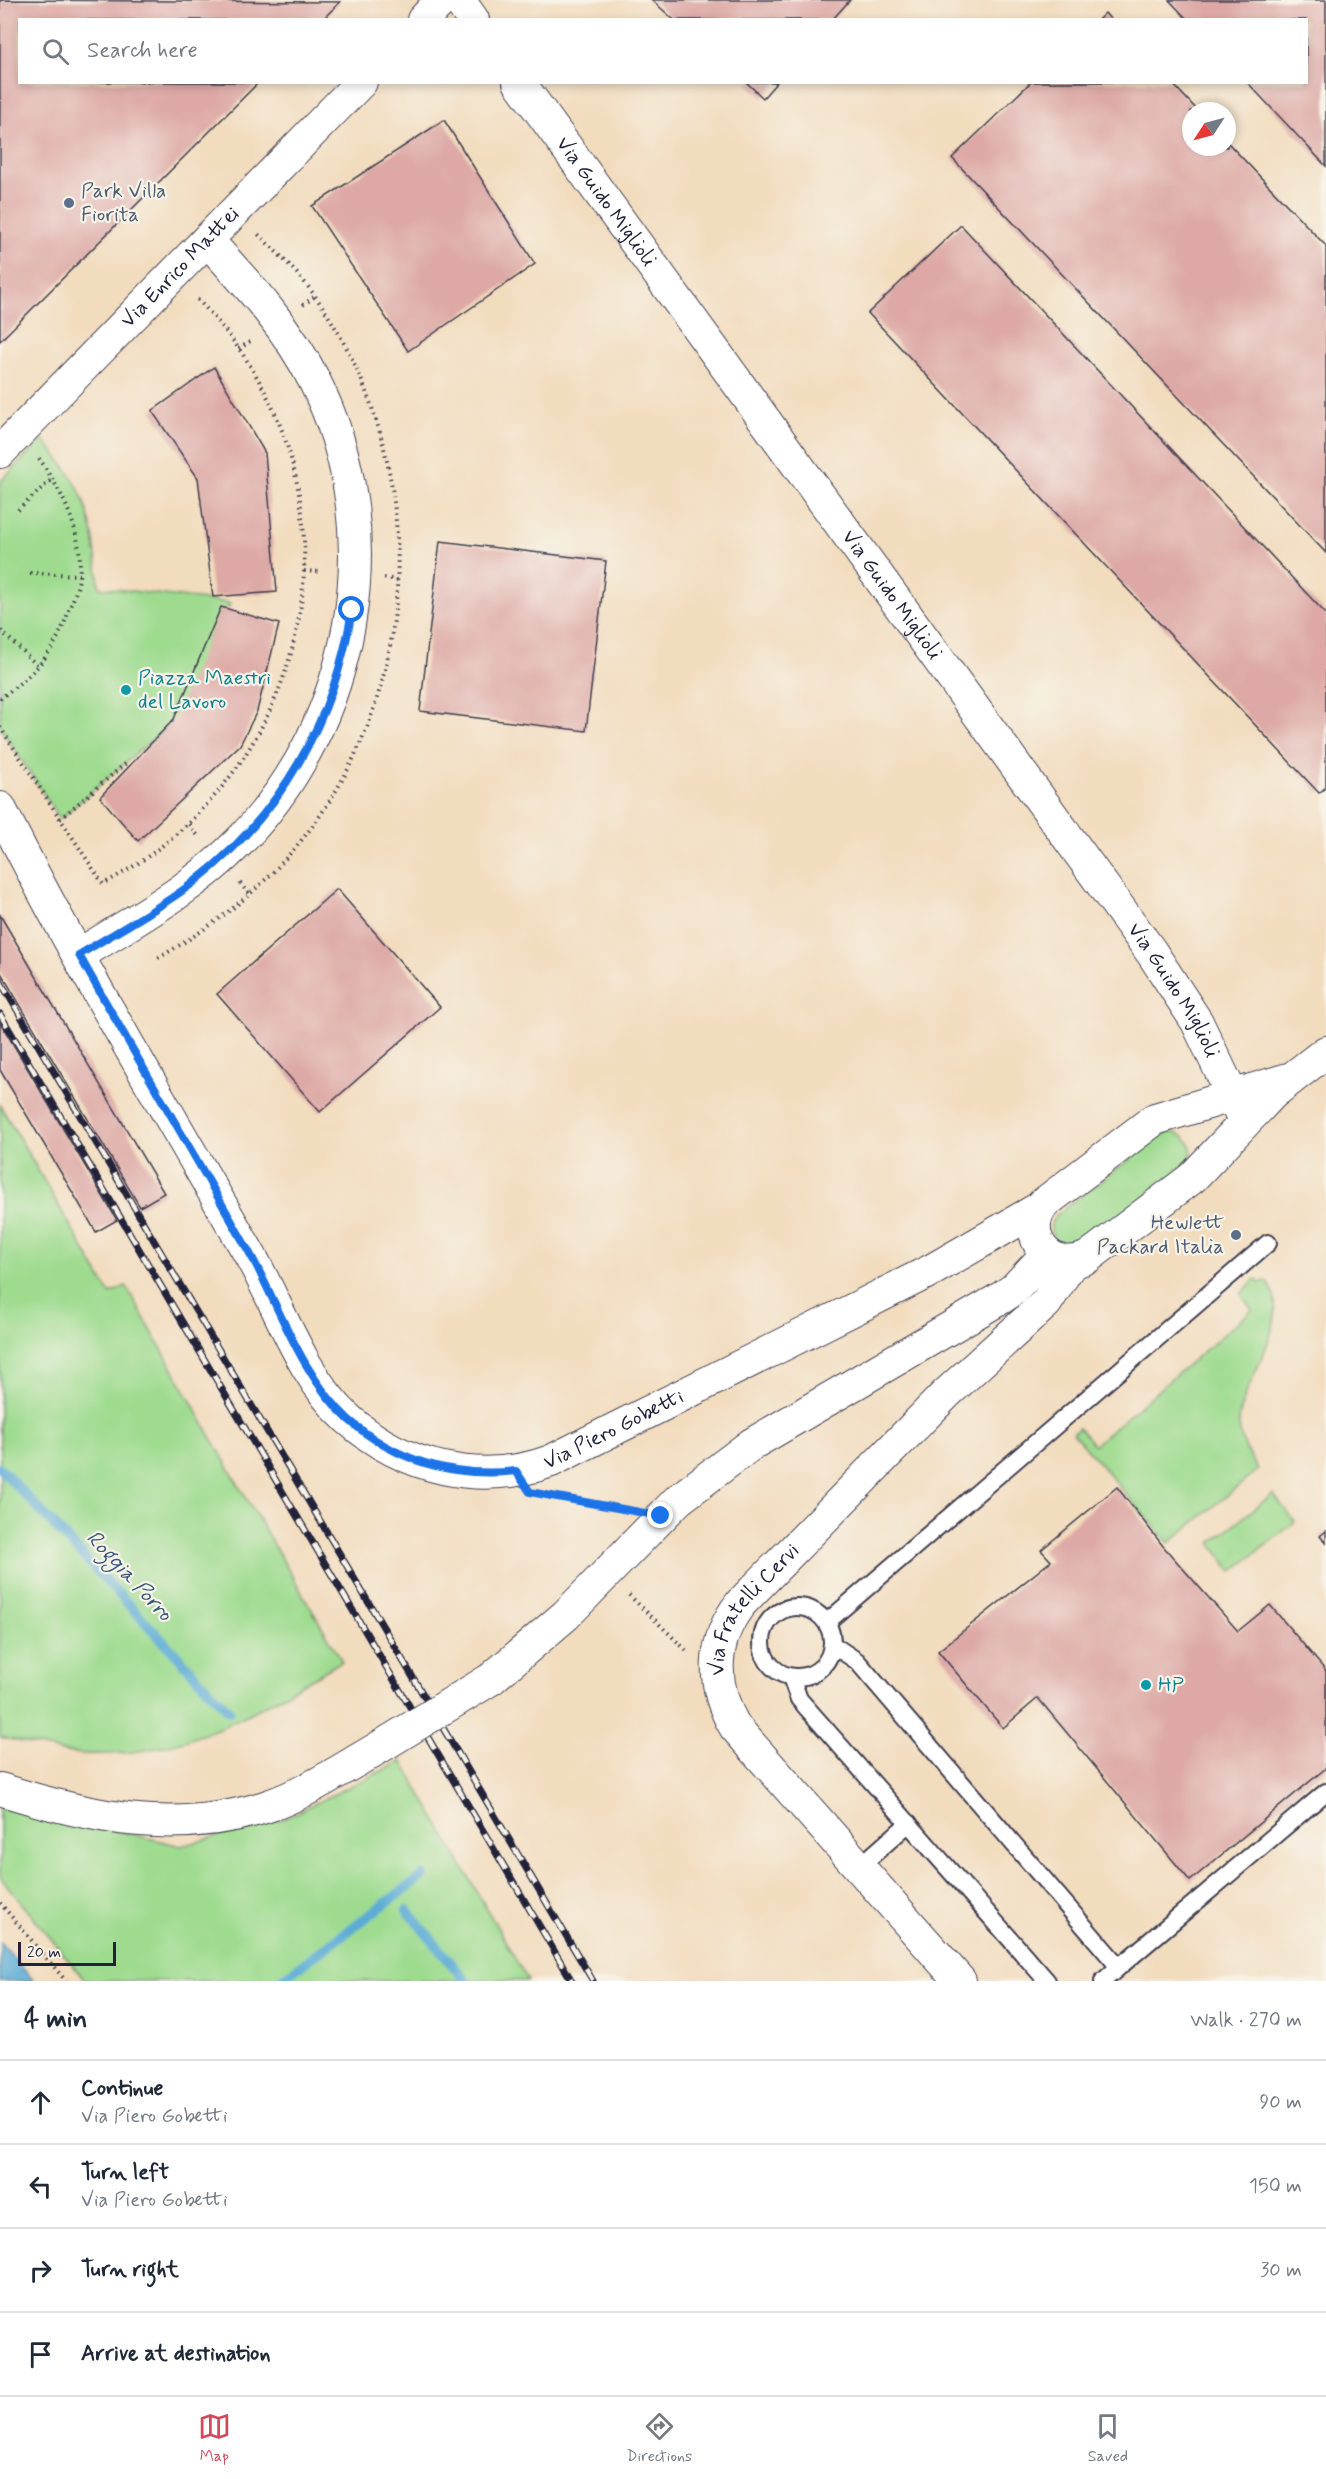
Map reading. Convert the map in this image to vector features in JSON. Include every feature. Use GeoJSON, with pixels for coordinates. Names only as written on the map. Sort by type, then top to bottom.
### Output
{"type":"FeatureCollection","features":[{"type":"Feature","properties":{"kind":"street"},"geometry":{"type":"LineString","coordinates":[[425,18],[442,0]]}},
{"type":"Feature","properties":{"kind":"street"},"geometry":{"type":"LineString","coordinates":[[459,0],[472,18]]}},
{"type":"Feature","properties":{"kind":"street","name":"Via Enrico Mattei"},"geometry":{"type":"LineString","coordinates":[[0,452],[359,84]]}},
{"type":"Feature","properties":{"kind":"street","name":"Via Guido Miglioli"},"geometry":{"type":"LineString","coordinates":[[520,84],[1152,953],[1214,1052],[1238,1109]]}},
{"type":"Feature","properties":{"kind":"street"},"geometry":{"type":"LineString","coordinates":[[79,955],[193,883],[237,845],[264,814],[296,769],[319,726],[336,681],[348,634],[354,581],[353,522],[344,465],[330,418],[315,382],[279,321],[207,240]]}},
{"type":"Feature","properties":{"kind":"street","name":"Via Piero Gobetti"},"geometry":{"type":"LineString","coordinates":[[0,808],[42,892],[253,1259],[304,1359],[336,1406],[378,1442],[418,1462],[458,1471],[488,1473],[516,1471],[550,1461],[932,1270],[1041,1207],[1151,1121],[1165,1116],[1238,1109]]}},
{"type":"Feature","properties":{"kind":"street"},"geometry":{"type":"LineString","coordinates":[[0,1789],[39,1801],[139,1822],[206,1819],[264,1807],[297,1794],[491,1680],[551,1629],[661,1516],[694,1487],[752,1444],[1001,1298],[1052,1253],[1089,1256],[1192,1178],[1238,1109],[1326,1053]]}},
{"type":"Feature","properties":{"kind":"street"},"geometry":{"type":"LineString","coordinates":[[1165,1116],[1186,1119],[1202,1135],[1206,1153],[1200,1169]]}},
{"type":"Feature","properties":{"kind":"street"},"geometry":{"type":"LineString","coordinates":[[1041,1207],[1034,1228],[1052,1253]]}},
{"type":"Feature","properties":{"kind":"street","name":"Via Piero Gobetti"},"geometry":{"type":"LineString","coordinates":[[932,1270],[1052,1253]]}},
{"type":"Feature","properties":{"kind":"street","name":"Via Fratelli Cervi"},"geometry":{"type":"LineString","coordinates":[[960,1981],[735,1727],[721,1701],[717,1680],[722,1636],[731,1615],[741,1603],[946,1394],[1046,1303],[1052,1253]]}},
{"type":"Feature","properties":{"kind":"lane"},"geometry":{"type":"LineString","coordinates":[[827,1622],[1268,1243]]}},
{"type":"Feature","properties":{"kind":"lane"},"geometry":{"type":"LineString","coordinates":[[798,1606],[819,1614],[827,1622],[832,1645],[824,1666],[802,1677],[791,1677],[779,1673],[764,1655],[761,1643],[768,1621],[776,1613],[798,1606]]}},
{"type":"Feature","properties":{"kind":"lane"},"geometry":{"type":"LineString","coordinates":[[832,1645],[857,1661],[1119,1967]]}},
{"type":"Feature","properties":{"kind":"lane"},"geometry":{"type":"LineString","coordinates":[[791,1677],[799,1699],[1047,1981]]}},
{"type":"Feature","properties":{"kind":"lane"},"geometry":{"type":"LineString","coordinates":[[1103,1981],[1326,1792]]}},
{"type":"Feature","properties":{"kind":"lane"},"geometry":{"type":"LineString","coordinates":[[859,1867],[909,1824]]}},
{"type":"Feature","properties":{"kind":"path"},"geometry":{"type":"LineString","coordinates":[[0,727],[103,884],[140,863],[173,838],[221,790],[261,731],[285,676],[300,618],[304,571],[303,523],[295,476],[281,430],[262,386],[239,349],[207,309],[172,276]]}},
{"type":"Feature","properties":{"kind":"path"},"geometry":{"type":"LineString","coordinates":[[0,699],[38,666],[64,626],[79,575],[80,554],[70,517],[53,478],[33,450]]}},
{"type":"Feature","properties":{"kind":"path"},"geometry":{"type":"LineString","coordinates":[[18,510],[53,478]]}},
{"type":"Feature","properties":{"kind":"path"},"geometry":{"type":"LineString","coordinates":[[30,573],[79,575]]}},
{"type":"Feature","properties":{"kind":"path"},"geometry":{"type":"LineString","coordinates":[[1,631],[38,666]]}},
{"type":"Feature","properties":{"kind":"path"},"geometry":{"type":"LineString","coordinates":[[60,819],[126,763]]}},
{"type":"Feature","properties":{"kind":"path"},"geometry":{"type":"LineString","coordinates":[[516,1471],[530,1492],[661,1516]]}},
{"type":"Feature","properties":{"kind":"path"},"geometry":{"type":"LineString","coordinates":[[606,1572],[717,1680]]}},
{"type":"Feature","properties":{"kind":"path"},"geometry":{"type":"LineString","coordinates":[[0,1903],[66,1981]]}},
{"type":"Feature","properties":{"kind":"green space"},"geometry":{"type":"Polygon","coordinates":[[[43,439],[69,472],[82,496],[93,534],[99,587],[230,603],[182,714],[60,819],[0,727],[0,482],[43,439]]]}},
{"type":"Feature","properties":{"kind":"green space"},"geometry":{"type":"Polygon","coordinates":[[[0,1105],[110,1294],[126,1286],[235,1479],[342,1661],[251,1713],[190,1739],[157,1748],[123,1753],[85,1754],[53,1750],[0,1737],[0,1105]]]}},
{"type":"Feature","properties":{"kind":"green space"},"geometry":{"type":"Polygon","coordinates":[[[1170,1132],[1181,1135],[1188,1141],[1191,1150],[1190,1162],[1080,1248],[1060,1247],[1051,1227],[1056,1215],[1162,1135],[1170,1132]]]}},
{"type":"Feature","properties":{"kind":"green space"},"geometry":{"type":"Polygon","coordinates":[[[1255,1279],[1259,1283],[1266,1281],[1274,1296],[1275,1314],[1272,1332],[1241,1407],[1239,1423],[1243,1442],[1258,1470],[1169,1543],[1073,1433],[1079,1428],[1094,1445],[1252,1310],[1241,1294],[1255,1279]]]}},
{"type":"Feature","properties":{"kind":"green space"},"geometry":{"type":"Polygon","coordinates":[[[1273,1494],[1295,1522],[1232,1572],[1211,1543],[1273,1494]]]}},
{"type":"Feature","properties":{"kind":"green space"},"geometry":{"type":"Polygon","coordinates":[[[402,1761],[528,1981],[86,1981],[0,1877],[0,1803],[181,1846],[285,1818],[402,1761]]]}},
{"type":"Feature","properties":{"kind":"water"},"geometry":{"type":"Polygon","coordinates":[[[0,1942],[34,1981],[0,1981],[0,1942]]]}},
{"type":"Feature","properties":{"kind":"building","name":"Park Villa Fiorita"},"geometry":{"type":"Polygon","coordinates":[[[0,0],[340,2],[324,18],[18,18],[18,84],[257,84],[0,341],[0,0]]]}},
{"type":"Feature","properties":{"kind":"building"},"geometry":{"type":"Polygon","coordinates":[[[652,0],[850,0],[834,18],[672,18],[652,0]]]}},
{"type":"Feature","properties":{"kind":"building"},"geometry":{"type":"Polygon","coordinates":[[[1169,0],[1326,0],[1326,166],[1249,84],[1308,84],[1308,18],[1186,18],[1169,0]]]}},
{"type":"Feature","properties":{"kind":"building"},"geometry":{"type":"Polygon","coordinates":[[[1105,13],[1109,18],[1100,18],[1105,13]]]}},
{"type":"Feature","properties":{"kind":"building"},"geometry":{"type":"Polygon","coordinates":[[[748,84],[775,84],[763,98],[748,84]]]}},
{"type":"Feature","properties":{"kind":"building"},"geometry":{"type":"Polygon","coordinates":[[[1029,84],[1173,84],[1190,102],[1182,102],[1182,156],[1236,156],[1236,151],[1326,246],[1326,553],[952,158],[1029,84]]]}},
{"type":"Feature","properties":{"kind":"building"},"geometry":{"type":"Polygon","coordinates":[[[444,120],[535,264],[408,351],[312,206],[444,120]]]}},
{"type":"Feature","properties":{"kind":"building"},"geometry":{"type":"Polygon","coordinates":[[[961,225],[1326,614],[1326,787],[1319,793],[868,313],[961,225]]]}},
{"type":"Feature","properties":{"kind":"building"},"geometry":{"type":"Polygon","coordinates":[[[214,367],[265,453],[277,592],[213,597],[198,478],[152,411],[214,367]]]}},
{"type":"Feature","properties":{"kind":"building"},"geometry":{"type":"Polygon","coordinates":[[[440,541],[606,561],[586,731],[420,711],[440,541]]]}},
{"type":"Feature","properties":{"kind":"building"},"geometry":{"type":"Polygon","coordinates":[[[221,607],[279,624],[257,711],[240,745],[138,841],[100,797],[174,719],[221,607]]]}},
{"type":"Feature","properties":{"kind":"building"},"geometry":{"type":"Polygon","coordinates":[[[337,889],[440,1007],[320,1112],[217,994],[337,889]]]}},
{"type":"Feature","properties":{"kind":"building"},"geometry":{"type":"Polygon","coordinates":[[[0,915],[164,1193],[140,1207],[0,971],[0,915]]]}},
{"type":"Feature","properties":{"kind":"building"},"geometry":{"type":"Polygon","coordinates":[[[0,1022],[117,1220],[96,1232],[0,1070],[0,1022]]]}},
{"type":"Feature","properties":{"kind":"building","name":"HP"},"geometry":{"type":"Polygon","coordinates":[[[1117,1487],[1163,1546],[1238,1631],[1270,1605],[1326,1671],[1326,1768],[1190,1881],[1038,1698],[1003,1728],[938,1651],[1051,1561],[1041,1550],[1117,1487]]]}},
{"type":"Feature","properties":{"kind":"building"},"geometry":{"type":"Polygon","coordinates":[[[1326,1531],[1326,1543],[1320,1536],[1326,1531]]]}},
{"type":"Feature","properties":{"kind":"waterway","name":"Roggia Porro"},"geometry":{"type":"LineString","coordinates":[[0,1468],[229,1711]]}},
{"type":"Feature","properties":{"kind":"waterway"},"geometry":{"type":"LineString","coordinates":[[280,1981],[424,1875]]}},
{"type":"Feature","properties":{"kind":"waterway","name":"Roggia Porro"},"geometry":{"type":"LineString","coordinates":[[407,1910],[466,1981]]}},
{"type":"Feature","properties":{"kind":"railway"},"geometry":{"type":"LineString","coordinates":[[0,981],[593,1981]]}},
{"type":"Feature","properties":{"kind":"railway"},"geometry":{"type":"LineString","coordinates":[[0,1014],[572,1981]]}},
{"type":"Feature","properties":{"kind":"place","name":"Park Villa Fiorita"},"geometry":{"type":"Point","coordinates":[69,203]}},
{"type":"Feature","properties":{"kind":"place","name":"Piazza Maestri del Lavoro"},"geometry":{"type":"Point","coordinates":[126,690]}},
{"type":"Feature","properties":{"kind":"place","name":"Hewlett Packard Italia"},"geometry":{"type":"Point","coordinates":[1236,1235]}},
{"type":"Feature","properties":{"kind":"place","name":"HP"},"geometry":{"type":"Point","coordinates":[1146,1685]}},
{"type":"Feature","properties":{"kind":"route"},"geometry":{"type":"LineString","coordinates":[[352,610],[343,658],[319,726],[296,769],[254,827],[193,883],[79,955],[253,1259],[312,1373],[348,1419],[378,1442],[418,1462],[458,1471],[488,1473],[516,1471],[530,1492],[661,1516]]}}]}
